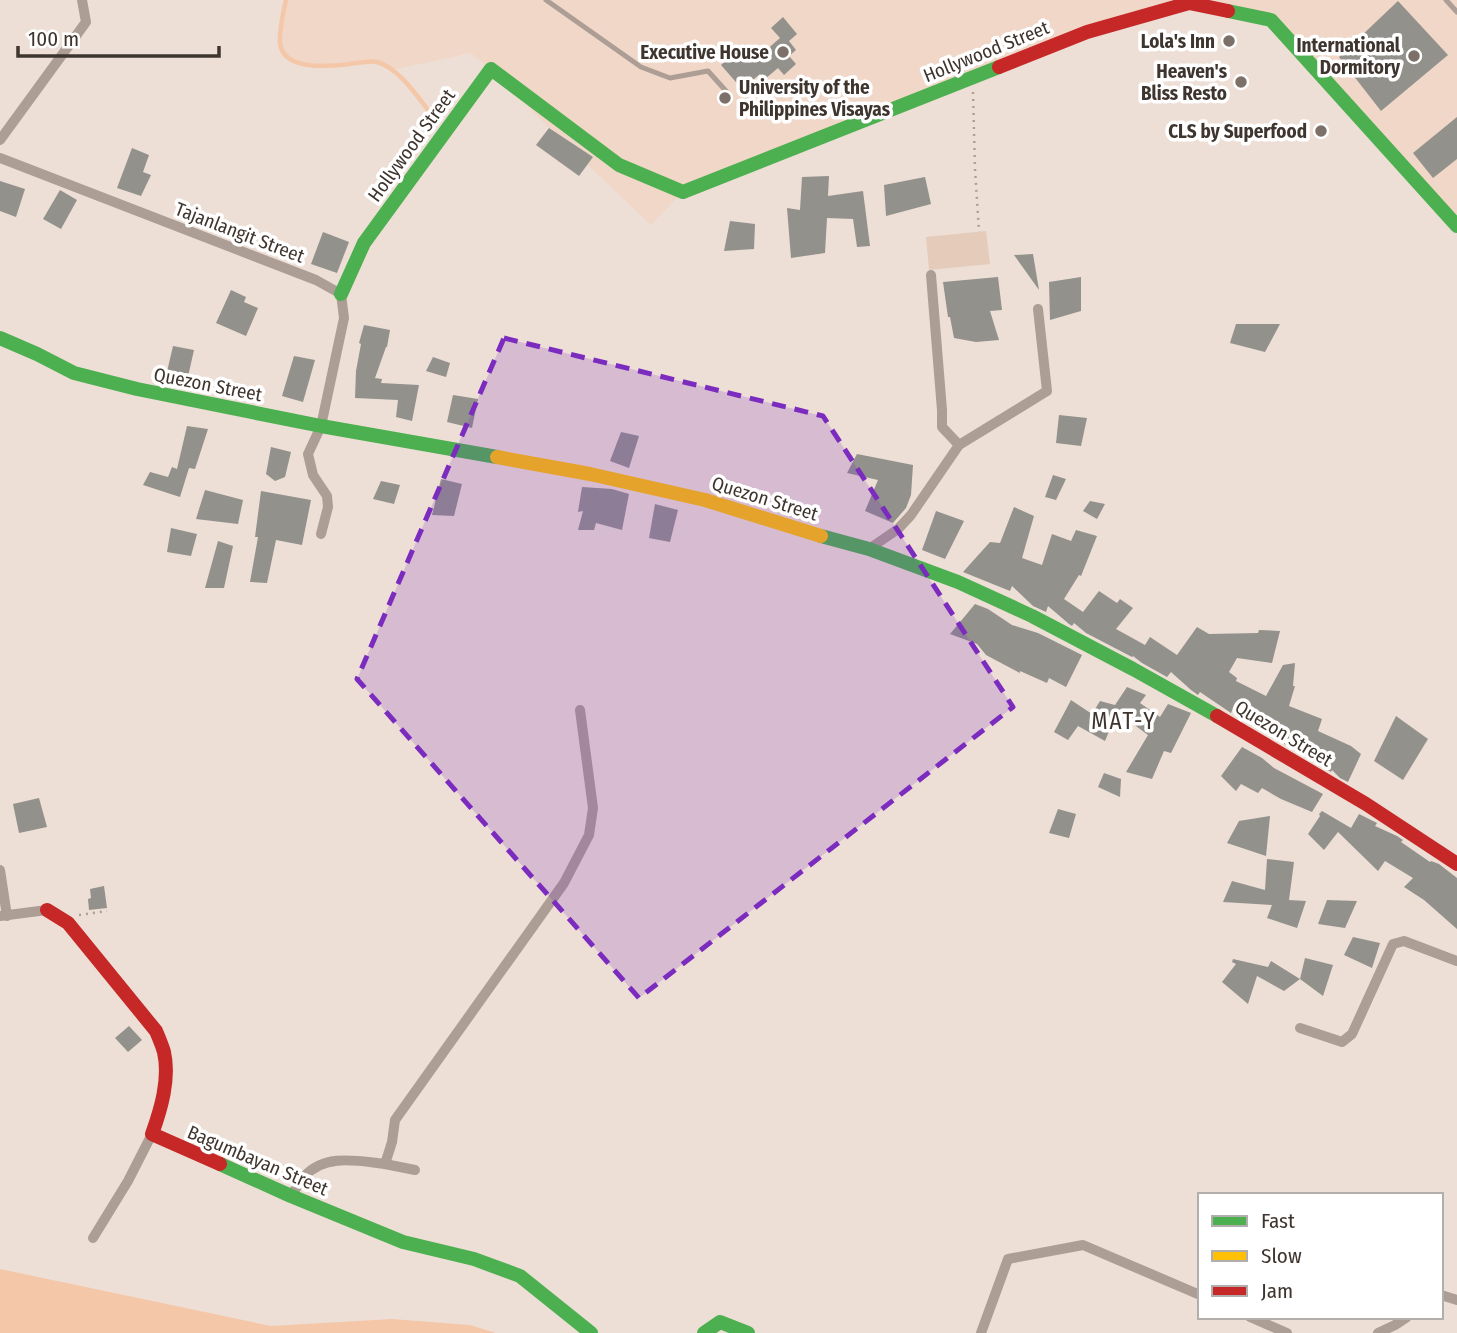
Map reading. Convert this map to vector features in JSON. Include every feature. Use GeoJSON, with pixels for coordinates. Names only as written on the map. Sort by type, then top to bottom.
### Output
{"type":"FeatureCollection","features":[{"type":"Feature","properties":{"kind":"street"},"geometry":{"type":"LineString","coordinates":[[0,140],[86,22],[82,0]]}},
{"type":"Feature","properties":{"kind":"street","name":"Hollywood Street"},"geometry":{"type":"LineString","coordinates":[[341,294],[364,243],[491,69],[619,165],[683,192],[1087,32],[1189,3],[1270,20],[1457,226]]}},
{"type":"Feature","properties":{"kind":"street","name":"Tajanlangit Street"},"geometry":{"type":"LineString","coordinates":[[0,158],[316,280],[341,294]]}},
{"type":"Feature","properties":{"kind":"street"},"geometry":{"type":"LineString","coordinates":[[931,275],[942,427],[959,446]]}},
{"type":"Feature","properties":{"kind":"street"},"geometry":{"type":"LineString","coordinates":[[321,534],[328,508],[327,496],[313,475],[309,454],[321,426],[344,318],[341,294]]}},
{"type":"Feature","properties":{"kind":"street"},"geometry":{"type":"LineString","coordinates":[[869,549],[898,529],[911,516],[959,446],[1047,391],[1038,309]]}},
{"type":"Feature","properties":{"kind":"street","name":"Quezon Street"},"geometry":{"type":"LineString","coordinates":[[0,338],[74,373],[137,389],[321,426],[615,479],[705,500],[869,549],[958,582],[1133,669],[1366,804],[1457,864]]}},
{"type":"Feature","properties":{"kind":"street"},"geometry":{"type":"LineString","coordinates":[[385,1164],[395,1120],[564,883],[589,835],[593,808],[580,710]]}},
{"type":"Feature","properties":{"kind":"street"},"geometry":{"type":"LineString","coordinates":[[0,870],[4,916],[53,914],[68,923],[156,1031],[164,1051],[161,1111],[152,1135],[93,1238]]}},
{"type":"Feature","properties":{"kind":"street"},"geometry":{"type":"LineString","coordinates":[[1300,1028],[1342,1042],[1352,1034],[1394,944],[1404,941],[1457,961]]}},
{"type":"Feature","properties":{"kind":"street","name":"Bagumbayan Street"},"geometry":{"type":"LineString","coordinates":[[152,1135],[403,1242],[474,1259],[520,1276],[591,1333]]}},
{"type":"Feature","properties":{"kind":"street"},"geometry":{"type":"LineString","coordinates":[[291,1196],[306,1174],[325,1161],[385,1164],[415,1170]]}},
{"type":"Feature","properties":{"kind":"street"},"geometry":{"type":"LineString","coordinates":[[981,1333],[1008,1259],[1083,1245],[1198,1295]]}},
{"type":"Feature","properties":{"kind":"street"},"geometry":{"type":"LineString","coordinates":[[1255,1319],[1287,1333]]}},
{"type":"Feature","properties":{"kind":"street"},"geometry":{"type":"LineString","coordinates":[[1378,1333],[1404,1319]]}},
{"type":"Feature","properties":{"kind":"street"},"geometry":{"type":"LineString","coordinates":[[704,1333],[720,1322],[748,1333]]}},
{"type":"Feature","properties":{"kind":"lane"},"geometry":{"type":"LineString","coordinates":[[546,0],[641,67],[670,78],[708,71],[726,91]]}},
{"type":"Feature","properties":{"kind":"lane"},"geometry":{"type":"LineString","coordinates":[[1446,0],[1457,12]]}},
{"type":"Feature","properties":{"kind":"path"},"geometry":{"type":"LineString","coordinates":[[973,91],[979,232]]}},
{"type":"Feature","properties":{"kind":"path"},"geometry":{"type":"LineString","coordinates":[[53,914],[107,911]]}},
{"type":"Feature","properties":{"kind":"highlighted area"},"geometry":{"type":"Polygon","coordinates":[[[504,338],[823,416],[1013,707],[639,998],[357,679],[504,338]]]}},
{"type":"Feature","properties":{"kind":"shaded area","name":"University of the Philippines Visayas"},"geometry":{"type":"Polygon","coordinates":[[[286,0],[1457,0],[1457,220],[1271,17],[1189,3],[1087,27],[683,192],[651,225],[491,69],[471,53],[392,70],[376,62],[311,67],[290,59],[280,45],[286,0]]]}},
{"type":"Feature","properties":{"kind":"shaded area"},"geometry":{"type":"Polygon","coordinates":[[[986,231],[990,264],[929,270],[926,237],[986,231]]]}},
{"type":"Feature","properties":{"kind":"shaded area"},"geometry":{"type":"Polygon","coordinates":[[[0,1269],[271,1326],[392,1319],[470,1325],[496,1333],[0,1333],[0,1269]]]}},
{"type":"Feature","properties":{"kind":"building","name":"International Dormitory"},"geometry":{"type":"Polygon","coordinates":[[[1398,1],[1448,55],[1381,111],[1339,57],[1398,1]]]}},
{"type":"Feature","properties":{"kind":"building","name":"Executive House"},"geometry":{"type":"Polygon","coordinates":[[[783,17],[797,34],[789,41],[796,50],[789,56],[796,64],[784,75],[778,68],[765,79],[760,74],[742,89],[721,65],[745,44],[757,58],[780,38],[771,28],[783,17]]]}},
{"type":"Feature","properties":{"kind":"building"},"geometry":{"type":"Polygon","coordinates":[[[1457,117],[1457,159],[1433,178],[1413,153],[1457,117]]]}},
{"type":"Feature","properties":{"kind":"building"},"geometry":{"type":"Polygon","coordinates":[[[549,128],[593,157],[579,176],[536,145],[549,128]]]}},
{"type":"Feature","properties":{"kind":"building"},"geometry":{"type":"Polygon","coordinates":[[[132,148],[149,155],[143,172],[151,175],[141,196],[117,188],[132,148]]]}},
{"type":"Feature","properties":{"kind":"building"},"geometry":{"type":"Polygon","coordinates":[[[829,176],[828,196],[863,191],[870,246],[857,247],[853,219],[827,218],[825,253],[791,258],[787,208],[800,210],[802,177],[829,176]]]}},
{"type":"Feature","properties":{"kind":"building"},"geometry":{"type":"Polygon","coordinates":[[[925,177],[931,204],[886,216],[884,185],[925,177]]]}},
{"type":"Feature","properties":{"kind":"building"},"geometry":{"type":"Polygon","coordinates":[[[0,181],[25,189],[16,217],[0,211],[0,181]]]}},
{"type":"Feature","properties":{"kind":"building"},"geometry":{"type":"Polygon","coordinates":[[[60,190],[77,200],[61,229],[43,219],[60,190]]]}},
{"type":"Feature","properties":{"kind":"building"},"geometry":{"type":"Polygon","coordinates":[[[730,221],[755,224],[754,249],[724,251],[730,221]]]}},
{"type":"Feature","properties":{"kind":"building"},"geometry":{"type":"Polygon","coordinates":[[[323,232],[349,242],[337,273],[311,264],[323,232]]]}},
{"type":"Feature","properties":{"kind":"building"},"geometry":{"type":"Polygon","coordinates":[[[1033,254],[1039,290],[1014,255],[1033,254]]]}},
{"type":"Feature","properties":{"kind":"building"},"geometry":{"type":"Polygon","coordinates":[[[998,277],[1002,310],[990,311],[999,340],[976,342],[954,338],[943,282],[998,277]]]}},
{"type":"Feature","properties":{"kind":"building"},"geometry":{"type":"Polygon","coordinates":[[[1081,277],[1081,311],[1050,320],[1049,282],[1081,277]]]}},
{"type":"Feature","properties":{"kind":"building"},"geometry":{"type":"Polygon","coordinates":[[[231,290],[246,297],[244,302],[258,308],[246,336],[216,323],[231,290]]]}},
{"type":"Feature","properties":{"kind":"building"},"geometry":{"type":"Polygon","coordinates":[[[1236,324],[1280,324],[1265,352],[1230,343],[1236,324]]]}},
{"type":"Feature","properties":{"kind":"building"},"geometry":{"type":"Polygon","coordinates":[[[364,325],[390,330],[387,347],[375,378],[382,379],[381,383],[419,385],[412,421],[396,417],[398,400],[355,398],[359,343],[364,325]]]}},
{"type":"Feature","properties":{"kind":"building"},"geometry":{"type":"Polygon","coordinates":[[[173,346],[194,350],[187,381],[166,376],[173,346]]]}},
{"type":"Feature","properties":{"kind":"building"},"geometry":{"type":"Polygon","coordinates":[[[294,356],[315,360],[303,402],[282,396],[294,356]]]}},
{"type":"Feature","properties":{"kind":"building"},"geometry":{"type":"Polygon","coordinates":[[[433,357],[450,363],[446,377],[426,371],[433,357]]]}},
{"type":"Feature","properties":{"kind":"building"},"geometry":{"type":"Polygon","coordinates":[[[453,395],[478,399],[472,428],[447,422],[453,395]]]}},
{"type":"Feature","properties":{"kind":"building"},"geometry":{"type":"Polygon","coordinates":[[[1059,415],[1087,418],[1081,446],[1056,443],[1059,415]]]}},
{"type":"Feature","properties":{"kind":"building"},"geometry":{"type":"Polygon","coordinates":[[[187,426],[208,429],[195,469],[189,468],[180,497],[143,485],[150,472],[168,477],[172,467],[177,469],[187,426]]]}},
{"type":"Feature","properties":{"kind":"building"},"geometry":{"type":"Polygon","coordinates":[[[621,432],[639,436],[629,468],[610,461],[621,432]]]}},
{"type":"Feature","properties":{"kind":"building"},"geometry":{"type":"Polygon","coordinates":[[[271,447],[291,452],[285,477],[275,481],[266,474],[271,447]]]}},
{"type":"Feature","properties":{"kind":"building"},"geometry":{"type":"Polygon","coordinates":[[[857,454],[913,465],[911,495],[906,508],[893,523],[865,511],[878,480],[847,473],[857,454]]]}},
{"type":"Feature","properties":{"kind":"building"},"geometry":{"type":"Polygon","coordinates":[[[1053,475],[1066,479],[1056,500],[1045,497],[1053,475]]]}},
{"type":"Feature","properties":{"kind":"building"},"geometry":{"type":"Polygon","coordinates":[[[441,479],[462,484],[454,516],[432,515],[441,479]]]}},
{"type":"Feature","properties":{"kind":"building"},"geometry":{"type":"Polygon","coordinates":[[[381,481],[400,485],[394,504],[373,499],[381,481]]]}},
{"type":"Feature","properties":{"kind":"building"},"geometry":{"type":"Polygon","coordinates":[[[582,487],[612,489],[629,494],[622,530],[596,523],[594,530],[578,530],[583,511],[578,512],[582,487]]]}},
{"type":"Feature","properties":{"kind":"building"},"geometry":{"type":"Polygon","coordinates":[[[205,490],[243,500],[238,524],[196,519],[205,490]]]}},
{"type":"Feature","properties":{"kind":"building"},"geometry":{"type":"Polygon","coordinates":[[[261,491],[311,500],[302,545],[276,540],[267,583],[250,582],[258,537],[255,537],[261,491]]]}},
{"type":"Feature","properties":{"kind":"building"},"geometry":{"type":"Polygon","coordinates":[[[1090,501],[1105,504],[1097,519],[1083,511],[1090,501]]]}},
{"type":"Feature","properties":{"kind":"building"},"geometry":{"type":"Polygon","coordinates":[[[655,504],[678,510],[670,542],[649,538],[655,504]]]}},
{"type":"Feature","properties":{"kind":"building"},"geometry":{"type":"Polygon","coordinates":[[[1014,507],[1034,516],[1022,558],[1042,565],[1052,534],[1071,541],[1076,530],[1097,536],[1081,576],[1079,575],[1064,599],[1083,612],[1099,591],[1117,603],[1120,599],[1133,608],[1116,629],[1145,645],[1150,637],[1177,655],[1197,627],[1209,634],[1280,631],[1272,663],[1237,658],[1229,672],[1237,678],[1236,681],[1266,696],[1283,665],[1295,663],[1295,686],[1289,706],[1322,719],[1318,731],[1351,746],[1361,754],[1348,782],[1332,770],[1331,772],[1311,760],[1294,743],[1291,749],[1249,712],[1246,717],[1233,708],[1231,713],[1200,692],[1198,695],[1171,672],[1167,677],[1133,656],[1086,633],[1074,623],[1072,626],[1048,606],[1046,612],[1033,606],[1012,586],[1010,591],[963,572],[990,542],[1000,543],[1014,507]]]}},
{"type":"Feature","properties":{"kind":"building"},"geometry":{"type":"Polygon","coordinates":[[[936,511],[964,521],[945,559],[922,550],[936,511]]]}},
{"type":"Feature","properties":{"kind":"building"},"geometry":{"type":"Polygon","coordinates":[[[171,528],[197,534],[191,556],[167,552],[171,528]]]}},
{"type":"Feature","properties":{"kind":"building"},"geometry":{"type":"Polygon","coordinates":[[[218,541],[233,546],[224,588],[205,588],[218,541]]]}},
{"type":"Feature","properties":{"kind":"building"},"geometry":{"type":"Polygon","coordinates":[[[975,604],[1012,625],[1038,633],[1082,655],[1066,687],[1049,678],[1047,683],[1020,673],[986,655],[977,644],[950,634],[975,604]]]}},
{"type":"Feature","properties":{"kind":"building"},"geometry":{"type":"Polygon","coordinates":[[[1127,687],[1146,695],[1140,703],[1160,717],[1168,704],[1191,713],[1171,753],[1164,751],[1152,779],[1126,772],[1148,735],[1117,712],[1105,741],[1078,726],[1068,740],[1054,732],[1071,700],[1092,714],[1100,701],[1115,705],[1127,687]]]}},
{"type":"Feature","properties":{"kind":"building"},"geometry":{"type":"Polygon","coordinates":[[[1396,716],[1428,739],[1403,780],[1374,761],[1396,716]]]}},
{"type":"Feature","properties":{"kind":"building"},"geometry":{"type":"Polygon","coordinates":[[[1242,747],[1274,768],[1323,794],[1312,812],[1262,788],[1258,793],[1241,784],[1236,791],[1221,776],[1242,747]]]}},
{"type":"Feature","properties":{"kind":"building"},"geometry":{"type":"Polygon","coordinates":[[[1104,773],[1121,779],[1120,797],[1098,787],[1104,773]]]}},
{"type":"Feature","properties":{"kind":"building"},"geometry":{"type":"Polygon","coordinates":[[[39,798],[47,827],[19,833],[13,804],[39,798]]]}},
{"type":"Feature","properties":{"kind":"building"},"geometry":{"type":"Polygon","coordinates":[[[1058,809],[1076,814],[1069,838],[1049,833],[1058,809]]]}},
{"type":"Feature","properties":{"kind":"building"},"geometry":{"type":"Polygon","coordinates":[[[1322,811],[1351,828],[1359,814],[1377,823],[1375,826],[1397,836],[1403,840],[1401,842],[1457,878],[1457,929],[1424,900],[1404,887],[1413,878],[1385,861],[1378,871],[1338,832],[1324,850],[1308,834],[1322,811]]]}},
{"type":"Feature","properties":{"kind":"building"},"geometry":{"type":"Polygon","coordinates":[[[1270,816],[1266,856],[1227,843],[1239,821],[1270,816]]]}},
{"type":"Feature","properties":{"kind":"building"},"geometry":{"type":"Polygon","coordinates":[[[1267,859],[1294,862],[1289,900],[1306,901],[1297,928],[1267,918],[1272,905],[1223,902],[1232,881],[1265,890],[1267,859]]]}},
{"type":"Feature","properties":{"kind":"building"},"geometry":{"type":"Polygon","coordinates":[[[104,886],[107,908],[89,910],[90,889],[104,886]]]}},
{"type":"Feature","properties":{"kind":"building"},"geometry":{"type":"Polygon","coordinates":[[[1327,900],[1357,901],[1345,928],[1318,924],[1327,900]]]}},
{"type":"Feature","properties":{"kind":"building"},"geometry":{"type":"Polygon","coordinates":[[[1353,937],[1380,943],[1372,968],[1344,955],[1353,937]]]}},
{"type":"Feature","properties":{"kind":"building"},"geometry":{"type":"Polygon","coordinates":[[[1305,958],[1333,965],[1323,996],[1300,979],[1305,958]]]}},
{"type":"Feature","properties":{"kind":"building"},"geometry":{"type":"Polygon","coordinates":[[[1233,959],[1268,967],[1271,961],[1300,979],[1284,991],[1257,976],[1248,1004],[1222,982],[1236,964],[1232,962],[1233,959]]]}},
{"type":"Feature","properties":{"kind":"building"},"geometry":{"type":"Polygon","coordinates":[[[129,1026],[142,1040],[128,1052],[115,1038],[129,1026]]]}},
{"type":"Feature","properties":{"kind":"waterway"},"geometry":{"type":"LineString","coordinates":[[286,0],[280,43],[283,52],[290,59],[320,66],[377,62],[399,75],[428,110]]}},
{"type":"Feature","properties":{"kind":"traffic: fast"},"geometry":{"type":"LineString","coordinates":[[1228,11],[1271,20],[1457,226]]}},
{"type":"Feature","properties":{"kind":"traffic: fast"},"geometry":{"type":"LineString","coordinates":[[341,294],[364,243],[491,69],[619,165],[683,192],[999,67]]}},
{"type":"Feature","properties":{"kind":"traffic: fast"},"geometry":{"type":"LineString","coordinates":[[0,338],[74,373],[137,389],[321,426],[497,457]]}},
{"type":"Feature","properties":{"kind":"traffic: fast"},"geometry":{"type":"LineString","coordinates":[[821,536],[869,549],[958,582],[1032,616],[1217,716]]}},
{"type":"Feature","properties":{"kind":"traffic: fast"},"geometry":{"type":"LineString","coordinates":[[220,1164],[403,1242],[474,1259],[520,1276],[591,1333]]}},
{"type":"Feature","properties":{"kind":"traffic: fast"},"geometry":{"type":"LineString","coordinates":[[704,1333],[720,1322],[748,1333]]}},
{"type":"Feature","properties":{"kind":"traffic: slow"},"geometry":{"type":"LineString","coordinates":[[497,457],[590,474],[705,500],[821,536]]}},
{"type":"Feature","properties":{"kind":"traffic: jam"},"geometry":{"type":"LineString","coordinates":[[999,67],[1087,32],[1189,3],[1228,11]]}},
{"type":"Feature","properties":{"kind":"traffic: jam"},"geometry":{"type":"LineString","coordinates":[[1217,716],[1366,804],[1457,864]]}},
{"type":"Feature","properties":{"kind":"traffic: jam"},"geometry":{"type":"LineString","coordinates":[[47,910],[68,923],[156,1031],[164,1052],[166,1073],[152,1134],[220,1164]]}},
{"type":"Feature","properties":{"kind":"place","name":"Lola's Inn"},"geometry":{"type":"Point","coordinates":[1229,41]}},
{"type":"Feature","properties":{"kind":"place","name":"Executive House"},"geometry":{"type":"Point","coordinates":[783,52]}},
{"type":"Feature","properties":{"kind":"place","name":"International Dormitory"},"geometry":{"type":"Point","coordinates":[1414,56]}},
{"type":"Feature","properties":{"kind":"place","name":"Heaven's Bliss Resto"},"geometry":{"type":"Point","coordinates":[1241,82]}},
{"type":"Feature","properties":{"kind":"place","name":"University of the Philippines Visayas"},"geometry":{"type":"Point","coordinates":[725,98]}},
{"type":"Feature","properties":{"kind":"place","name":"CLS by Superfood"},"geometry":{"type":"Point","coordinates":[1321,131]}},
{"type":"Feature","properties":{"kind":"district","name":"MAT-Y"},"geometry":{"type":"Point","coordinates":[1124,721]}}]}
